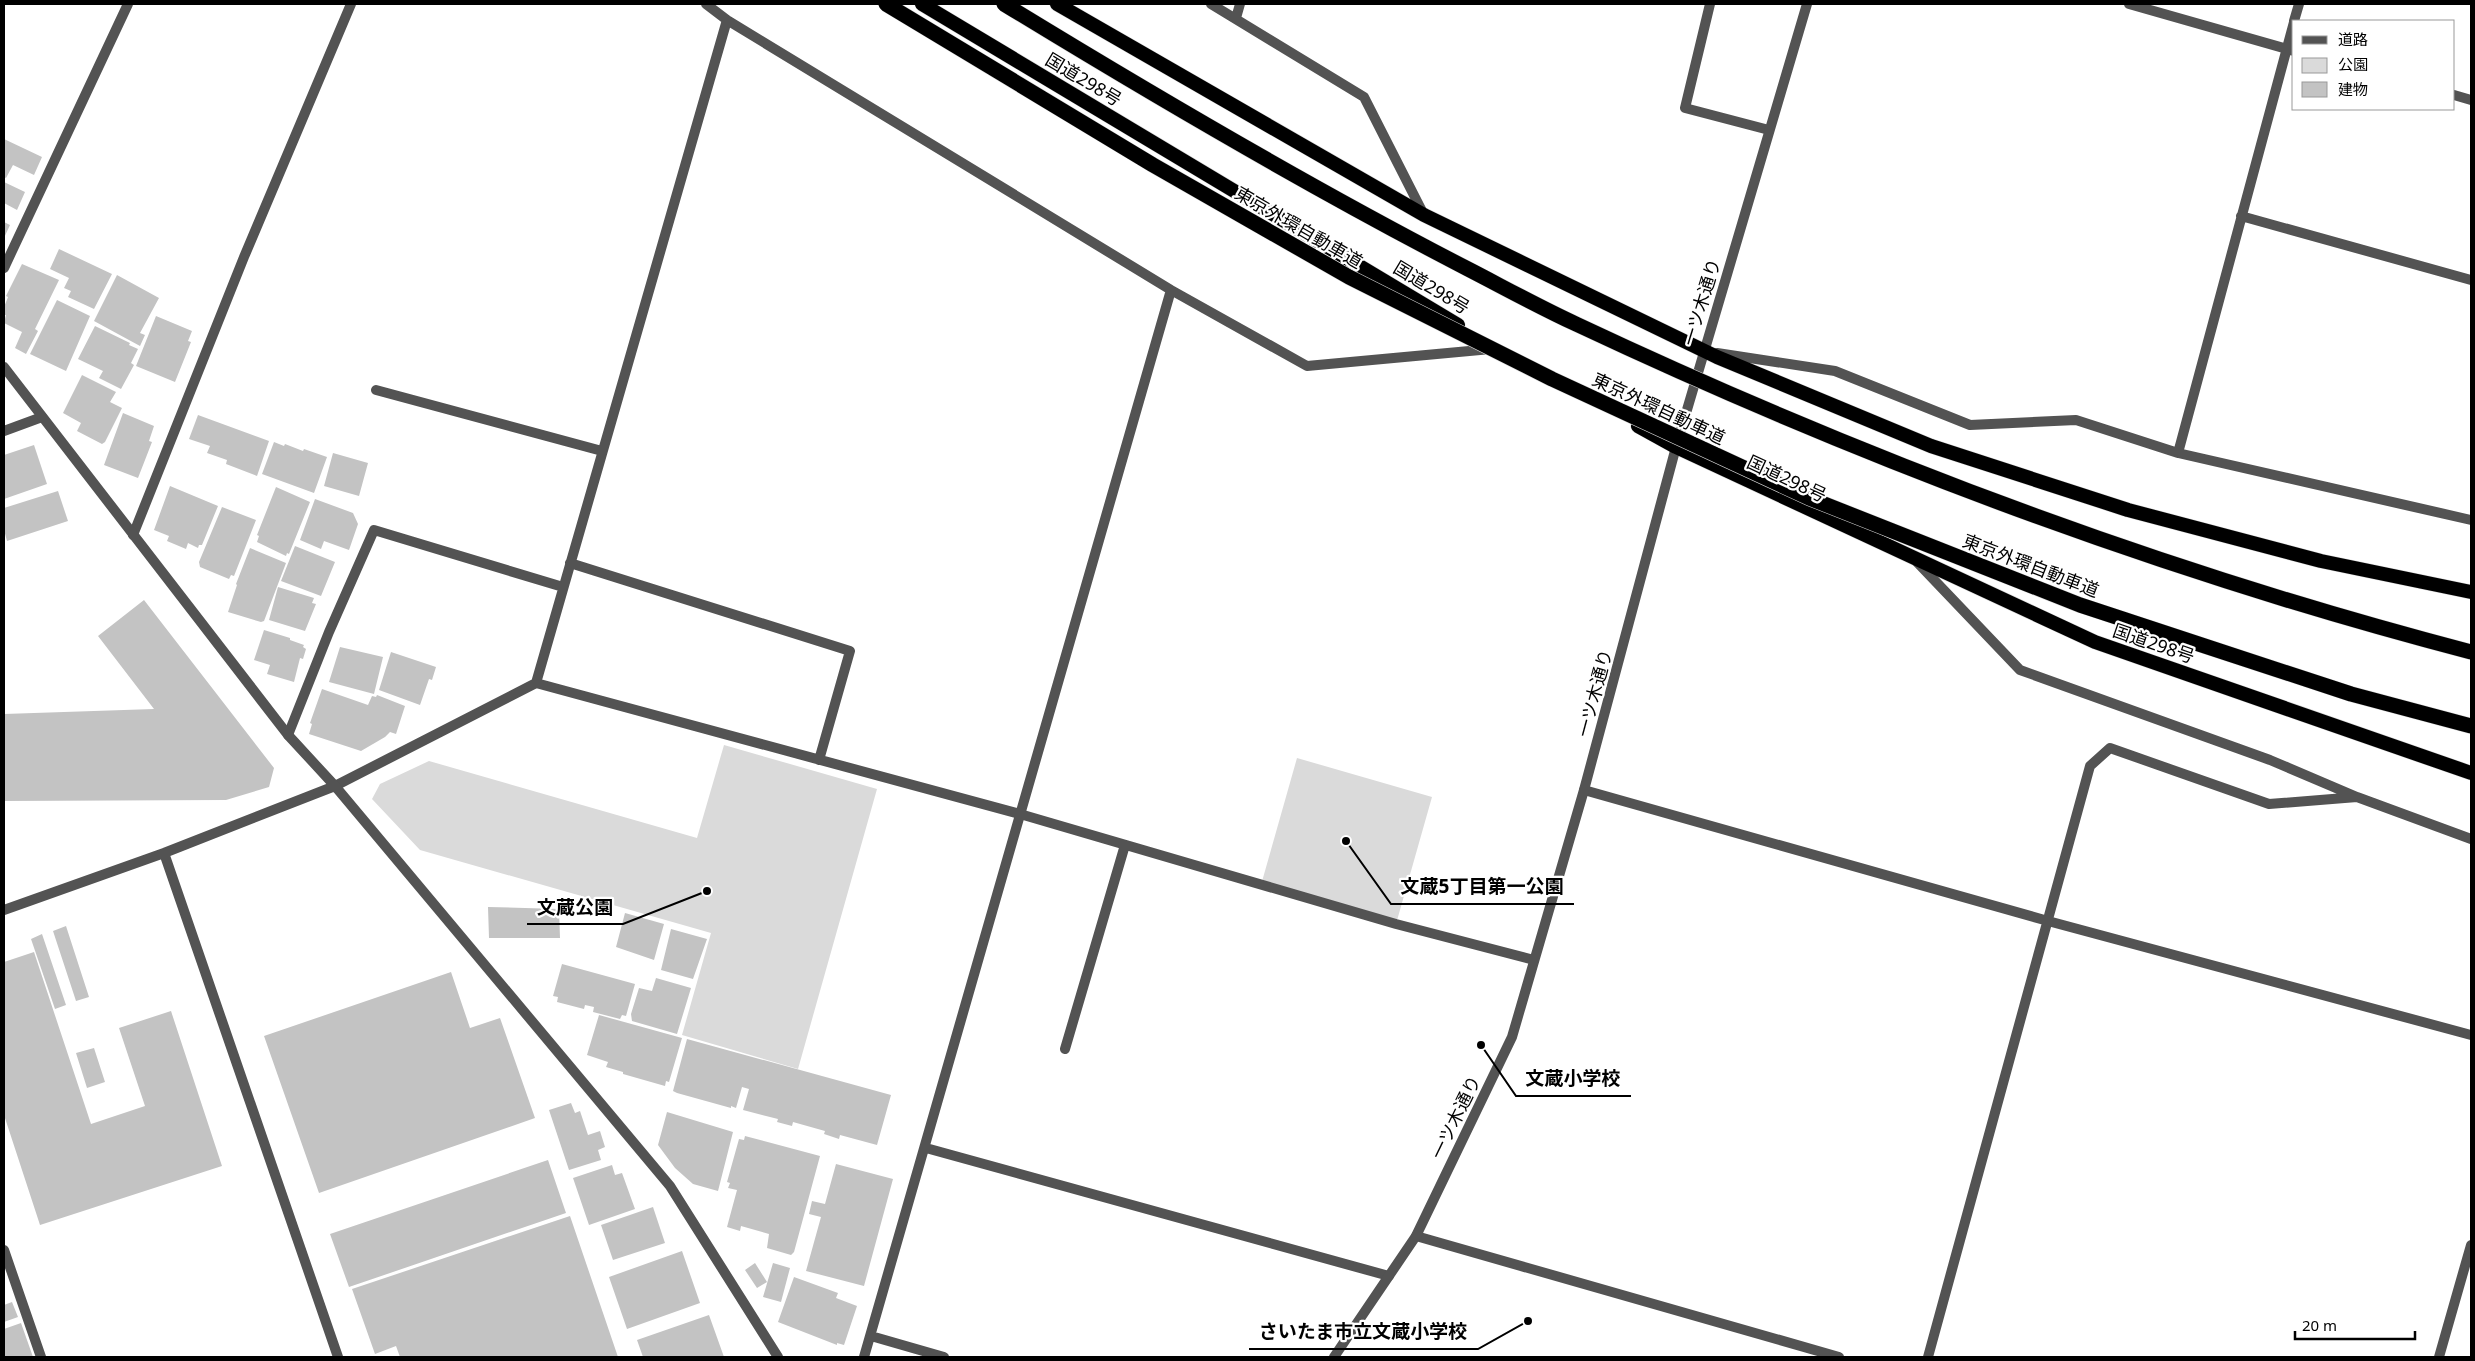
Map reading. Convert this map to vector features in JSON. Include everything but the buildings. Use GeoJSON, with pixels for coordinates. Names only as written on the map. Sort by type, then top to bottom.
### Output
{"type":"FeatureCollection","features":[{"type":"Feature","properties":{"kind":"highway","name":"東京外環自動車道"},"geometry":{"type":"LineString","coordinates":[[886,4],[1153,165],[1349,277],[1552,379],[1809,498],[2080,605],[2351,694],[2471,726]]}},
{"type":"Feature","properties":{"kind":"highway","name":"国道298号"},"geometry":{"type":"LineString","coordinates":[[922,4],[1497,348],[1676,447],[1915,560],[2095,642],[2466,772]]}},
{"type":"Feature","properties":{"kind":"highway"},"geometry":{"type":"LineString","coordinates":[[1004,4],[1185,113],[1375,221],[1574,324],[1834,438],[2104,540],[2371,626],[2471,652]]}},
{"type":"Feature","properties":{"kind":"highway"},"geometry":{"type":"LineString","coordinates":[[1057,4],[1424,215],[1704,351],[1931,446],[2128,510],[2321,561],[2471,592]]}},
{"type":"Feature","properties":{"kind":"street"},"geometry":{"type":"LineString","coordinates":[[4,268],[128,4]]}},
{"type":"Feature","properties":{"kind":"street"},"geometry":{"type":"LineString","coordinates":[[133,535],[244,257],[351,4]]}},
{"type":"Feature","properties":{"kind":"street"},"geometry":{"type":"LineString","coordinates":[[706,4],[727,20],[1171,290],[1307,366],[1497,348]]}},
{"type":"Feature","properties":{"kind":"street"},"geometry":{"type":"LineString","coordinates":[[1211,4],[1364,96],[1424,215]]}},
{"type":"Feature","properties":{"kind":"street"},"geometry":{"type":"LineString","coordinates":[[1236,18],[1240,4]]}},
{"type":"Feature","properties":{"kind":"street"},"geometry":{"type":"LineString","coordinates":[[1710,4],[1685,108],[1769,130]]}},
{"type":"Feature","properties":{"kind":"street","name":"一ツ木通り"},"geometry":{"type":"LineString","coordinates":[[1334,1357],[1416,1236],[1512,1037],[1584,790],[1676,447],[1807,4]]}},
{"type":"Feature","properties":{"kind":"street"},"geometry":{"type":"LineString","coordinates":[[2129,4],[2290,50]]}},
{"type":"Feature","properties":{"kind":"street"},"geometry":{"type":"LineString","coordinates":[[2295,20],[2299,4]]}},
{"type":"Feature","properties":{"kind":"street"},"geometry":{"type":"LineString","coordinates":[[536,683],[727,20]]}},
{"type":"Feature","properties":{"kind":"street"},"geometry":{"type":"LineString","coordinates":[[2178,452],[2241,216],[2290,50],[2292,36]]}},
{"type":"Feature","properties":{"kind":"street"},"geometry":{"type":"LineString","coordinates":[[2455,95],[2471,100]]}},
{"type":"Feature","properties":{"kind":"street"},"geometry":{"type":"LineString","coordinates":[[2241,216],[2471,280]]}},
{"type":"Feature","properties":{"kind":"street"},"geometry":{"type":"LineString","coordinates":[[864,1357],[926,1148],[1171,290]]}},
{"type":"Feature","properties":{"kind":"street"},"geometry":{"type":"LineString","coordinates":[[1704,351],[1835,371],[1970,425],[2076,420],[2178,452],[2471,520]]}},
{"type":"Feature","properties":{"kind":"street"},"geometry":{"type":"LineString","coordinates":[[4,367],[288,735],[335,786],[670,1186],[778,1357]]}},
{"type":"Feature","properties":{"kind":"street"},"geometry":{"type":"LineString","coordinates":[[376,390],[602,451]]}},
{"type":"Feature","properties":{"kind":"street"},"geometry":{"type":"LineString","coordinates":[[4,431],[42,417]]}},
{"type":"Feature","properties":{"kind":"street"},"geometry":{"type":"LineString","coordinates":[[288,735],[329,632],[374,530],[563,587]]}},
{"type":"Feature","properties":{"kind":"street"},"geometry":{"type":"LineString","coordinates":[[1915,560],[2020,670],[2270,760],[2357,797],[2471,839]]}},
{"type":"Feature","properties":{"kind":"street"},"geometry":{"type":"LineString","coordinates":[[570,563],[850,651],[819,760]]}},
{"type":"Feature","properties":{"kind":"street"},"geometry":{"type":"LineString","coordinates":[[4,910],[164,853],[335,786],[536,683],[1020,814],[1396,924],[1534,960]]}},
{"type":"Feature","properties":{"kind":"street"},"geometry":{"type":"LineString","coordinates":[[1928,1357],[2090,766],[2110,748],[2269,804],[2357,797]]}},
{"type":"Feature","properties":{"kind":"street"},"geometry":{"type":"LineString","coordinates":[[1584,790],[2048,921],[2471,1035]]}},
{"type":"Feature","properties":{"kind":"street"},"geometry":{"type":"LineString","coordinates":[[1065,1049],[1125,845]]}},
{"type":"Feature","properties":{"kind":"street"},"geometry":{"type":"LineString","coordinates":[[164,853],[338,1357]]}},
{"type":"Feature","properties":{"kind":"street"},"geometry":{"type":"LineString","coordinates":[[926,1148],[1389,1276]]}},
{"type":"Feature","properties":{"kind":"street"},"geometry":{"type":"LineString","coordinates":[[1416,1236],[1839,1357]]}},
{"type":"Feature","properties":{"kind":"street"},"geometry":{"type":"LineString","coordinates":[[2439,1357],[2471,1245]]}},
{"type":"Feature","properties":{"kind":"street"},"geometry":{"type":"LineString","coordinates":[[4,1250],[41,1357]]}},
{"type":"Feature","properties":{"kind":"street"},"geometry":{"type":"LineString","coordinates":[[871,1336],[944,1357]]}},
{"type":"Feature","properties":{"kind":"green space"},"geometry":{"type":"Polygon","coordinates":[[[724,745],[877,789],[798,1069],[682,1035],[711,933],[420,850],[372,799],[380,784],[429,761],[697,838],[724,745]]]}},
{"type":"Feature","properties":{"kind":"green space"},"geometry":{"type":"Polygon","coordinates":[[[1297,758],[1432,797],[1396,924],[1261,885],[1297,758]]]}},
{"type":"Feature","properties":{"kind":"place","name":"文蔵5丁目第一公園"},"geometry":{"type":"Point","coordinates":[1346,841]}},
{"type":"Feature","properties":{"kind":"place","name":"文蔵公園"},"geometry":{"type":"Point","coordinates":[707,891]}},
{"type":"Feature","properties":{"kind":"place","name":"文蔵小学校"},"geometry":{"type":"Point","coordinates":[1481,1045]}},
{"type":"Feature","properties":{"kind":"place","name":"さいたま市立文蔵小学校"},"geometry":{"type":"Point","coordinates":[1528,1321]}}]}
